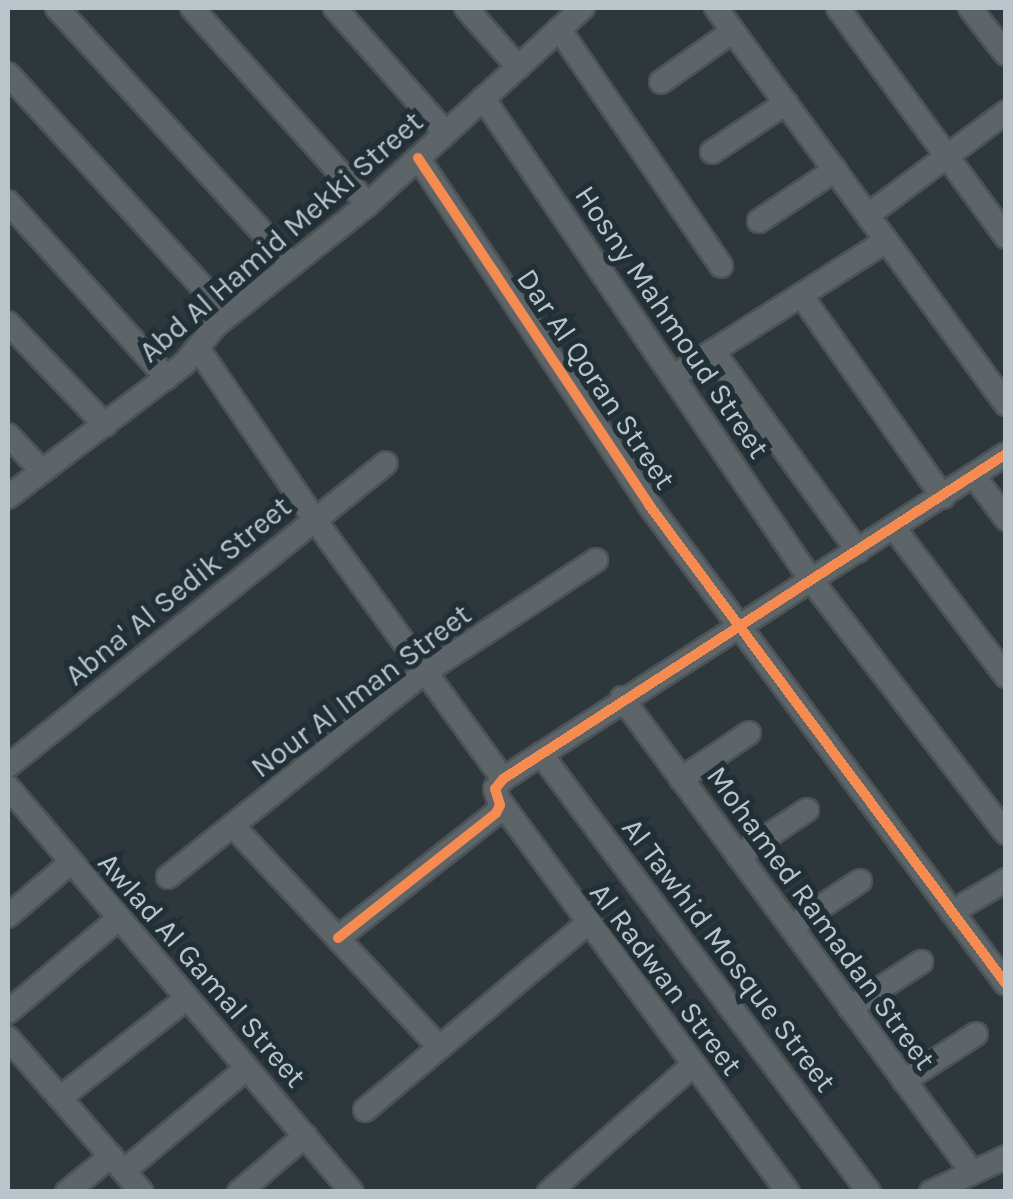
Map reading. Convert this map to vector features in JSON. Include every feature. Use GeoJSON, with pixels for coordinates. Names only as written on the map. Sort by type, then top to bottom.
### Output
{"type":"FeatureCollection","features":[{"type":"Feature","properties":{"kind":"street"},"geometry":{"type":"LineString","coordinates":[[57,8],[290,263]]}},
{"type":"Feature","properties":{"kind":"street"},"geometry":{"type":"LineString","coordinates":[[192,8],[368,204]]}},
{"type":"Feature","properties":{"kind":"street"},"geometry":{"type":"LineString","coordinates":[[336,8],[446,132]]}},
{"type":"Feature","properties":{"kind":"street"},"geometry":{"type":"LineString","coordinates":[[466,8],[518,67]]}},
{"type":"Feature","properties":{"kind":"street","name":"Abd Al Hamid Mekki Street"},"geometry":{"type":"LineString","coordinates":[[8,497],[199,350],[228,315],[368,204],[583,8]]}},
{"type":"Feature","properties":{"kind":"street"},"geometry":{"type":"LineString","coordinates":[[716,8],[1006,404]]}},
{"type":"Feature","properties":{"kind":"street"},"geometry":{"type":"LineString","coordinates":[[838,8],[1006,238]]}},
{"type":"Feature","properties":{"kind":"street"},"geometry":{"type":"LineString","coordinates":[[970,8],[1006,54]]}},
{"type":"Feature","properties":{"kind":"street"},"geometry":{"type":"LineString","coordinates":[[559,30],[721,266]]}},
{"type":"Feature","properties":{"kind":"street"},"geometry":{"type":"LineString","coordinates":[[661,82],[733,31]]}},
{"type":"Feature","properties":{"kind":"street"},"geometry":{"type":"LineString","coordinates":[[8,74],[228,315]]}},
{"type":"Feature","properties":{"kind":"street","name":"Hosny Mahmoud Street"},"geometry":{"type":"LineString","coordinates":[[483,98],[811,580],[1006,832]]}},
{"type":"Feature","properties":{"kind":"street"},"geometry":{"type":"LineString","coordinates":[[712,152],[786,103]]}},
{"type":"Feature","properties":{"kind":"street"},"geometry":{"type":"LineString","coordinates":[[868,215],[1006,112]]}},
{"type":"Feature","properties":{"kind":"street","name":"Dar Al Qoran Street"},"geometry":{"type":"LineString","coordinates":[[418,158],[648,504],[1006,984]]}},
{"type":"Feature","properties":{"kind":"street"},"geometry":{"type":"LineString","coordinates":[[760,221],[835,170]]}},
{"type":"Feature","properties":{"kind":"street"},"geometry":{"type":"LineString","coordinates":[[8,202],[166,378]]}},
{"type":"Feature","properties":{"kind":"street"},"geometry":{"type":"LineString","coordinates":[[674,376],[886,240]]}},
{"type":"Feature","properties":{"kind":"street"},"geometry":{"type":"LineString","coordinates":[[801,295],[944,496]]}},
{"type":"Feature","properties":{"kind":"street"},"geometry":{"type":"LineString","coordinates":[[8,323],[105,426]]}},
{"type":"Feature","properties":{"kind":"street","name":"Al Radwan Street"},"geometry":{"type":"LineString","coordinates":[[199,350],[424,673],[587,924],[788,1192]]}},
{"type":"Feature","properties":{"kind":"street"},"geometry":{"type":"LineString","coordinates":[[713,351],[858,550]]}},
{"type":"Feature","properties":{"kind":"street"},"geometry":{"type":"LineString","coordinates":[[8,435],[42,471]]}},
{"type":"Feature","properties":{"kind":"street"},"geometry":{"type":"LineString","coordinates":[[338,938],[496,813],[500,790],[541,754],[622,698],[1006,454]]}},
{"type":"Feature","properties":{"kind":"street","name":"Abna' Al Sedik Street"},"geometry":{"type":"LineString","coordinates":[[8,766],[386,463]]}},
{"type":"Feature","properties":{"kind":"street"},"geometry":{"type":"LineString","coordinates":[[974,476],[1006,519]]}},
{"type":"Feature","properties":{"kind":"street"},"geometry":{"type":"LineString","coordinates":[[894,528],[1006,676]]}},
{"type":"Feature","properties":{"kind":"street","name":"Nour Al Iman Street"},"geometry":{"type":"LineString","coordinates":[[168,877],[424,673],[596,560]]}},
{"type":"Feature","properties":{"kind":"street","name":"Mohamed Ramadan Street"},"geometry":{"type":"LineString","coordinates":[[622,698],[972,1172]]}},
{"type":"Feature","properties":{"kind":"street"},"geometry":{"type":"LineString","coordinates":[[681,779],[749,733]]}},
{"type":"Feature","properties":{"kind":"street","name":"Al Tawhid Mosque Street"},"geometry":{"type":"LineString","coordinates":[[541,754],[868,1192]]}},
{"type":"Feature","properties":{"kind":"street","name":"Awlad Al Gamal Street"},"geometry":{"type":"LineString","coordinates":[[8,787],[352,1192]]}},
{"type":"Feature","properties":{"kind":"street"},"geometry":{"type":"LineString","coordinates":[[8,826],[26,810]]}},
{"type":"Feature","properties":{"kind":"street"},"geometry":{"type":"LineString","coordinates":[[738,856],[807,810]]}},
{"type":"Feature","properties":{"kind":"street"},"geometry":{"type":"LineString","coordinates":[[234,826],[438,1046]]}},
{"type":"Feature","properties":{"kind":"street"},"geometry":{"type":"LineString","coordinates":[[8,916],[70,863]]}},
{"type":"Feature","properties":{"kind":"street"},"geometry":{"type":"LineString","coordinates":[[791,928],[860,880]]}},
{"type":"Feature","properties":{"kind":"street"},"geometry":{"type":"LineString","coordinates":[[952,912],[1006,880]]}},
{"type":"Feature","properties":{"kind":"street"},"geometry":{"type":"LineString","coordinates":[[8,1012],[118,920]]}},
{"type":"Feature","properties":{"kind":"street"},"geometry":{"type":"LineString","coordinates":[[365,1110],[587,924]]}},
{"type":"Feature","properties":{"kind":"street"},"geometry":{"type":"LineString","coordinates":[[850,1008],[921,962]]}},
{"type":"Feature","properties":{"kind":"street"},"geometry":{"type":"LineString","coordinates":[[60,1098],[186,999]]}},
{"type":"Feature","properties":{"kind":"street"},"geometry":{"type":"LineString","coordinates":[[904,1081],[976,1034]]}},
{"type":"Feature","properties":{"kind":"street"},"geometry":{"type":"LineString","coordinates":[[8,1038],[142,1192]]}},
{"type":"Feature","properties":{"kind":"street"},"geometry":{"type":"LineString","coordinates":[[548,1192],[693,1064]]}},
{"type":"Feature","properties":{"kind":"street"},"geometry":{"type":"LineString","coordinates":[[67,1192],[117,1163],[246,1069]]}},
{"type":"Feature","properties":{"kind":"street"},"geometry":{"type":"LineString","coordinates":[[239,1192],[305,1136]]}},
{"type":"Feature","properties":{"kind":"street"},"geometry":{"type":"LineString","coordinates":[[931,1192],[1006,1157]]}},
{"type":"Feature","properties":{"kind":"cycle path"},"geometry":{"type":"LineString","coordinates":[[418,158],[649,505],[1006,984]]}},
{"type":"Feature","properties":{"kind":"cycle path"},"geometry":{"type":"LineString","coordinates":[[338,938],[496,813],[500,805],[495,789],[503,779],[1006,454]]}}]}
